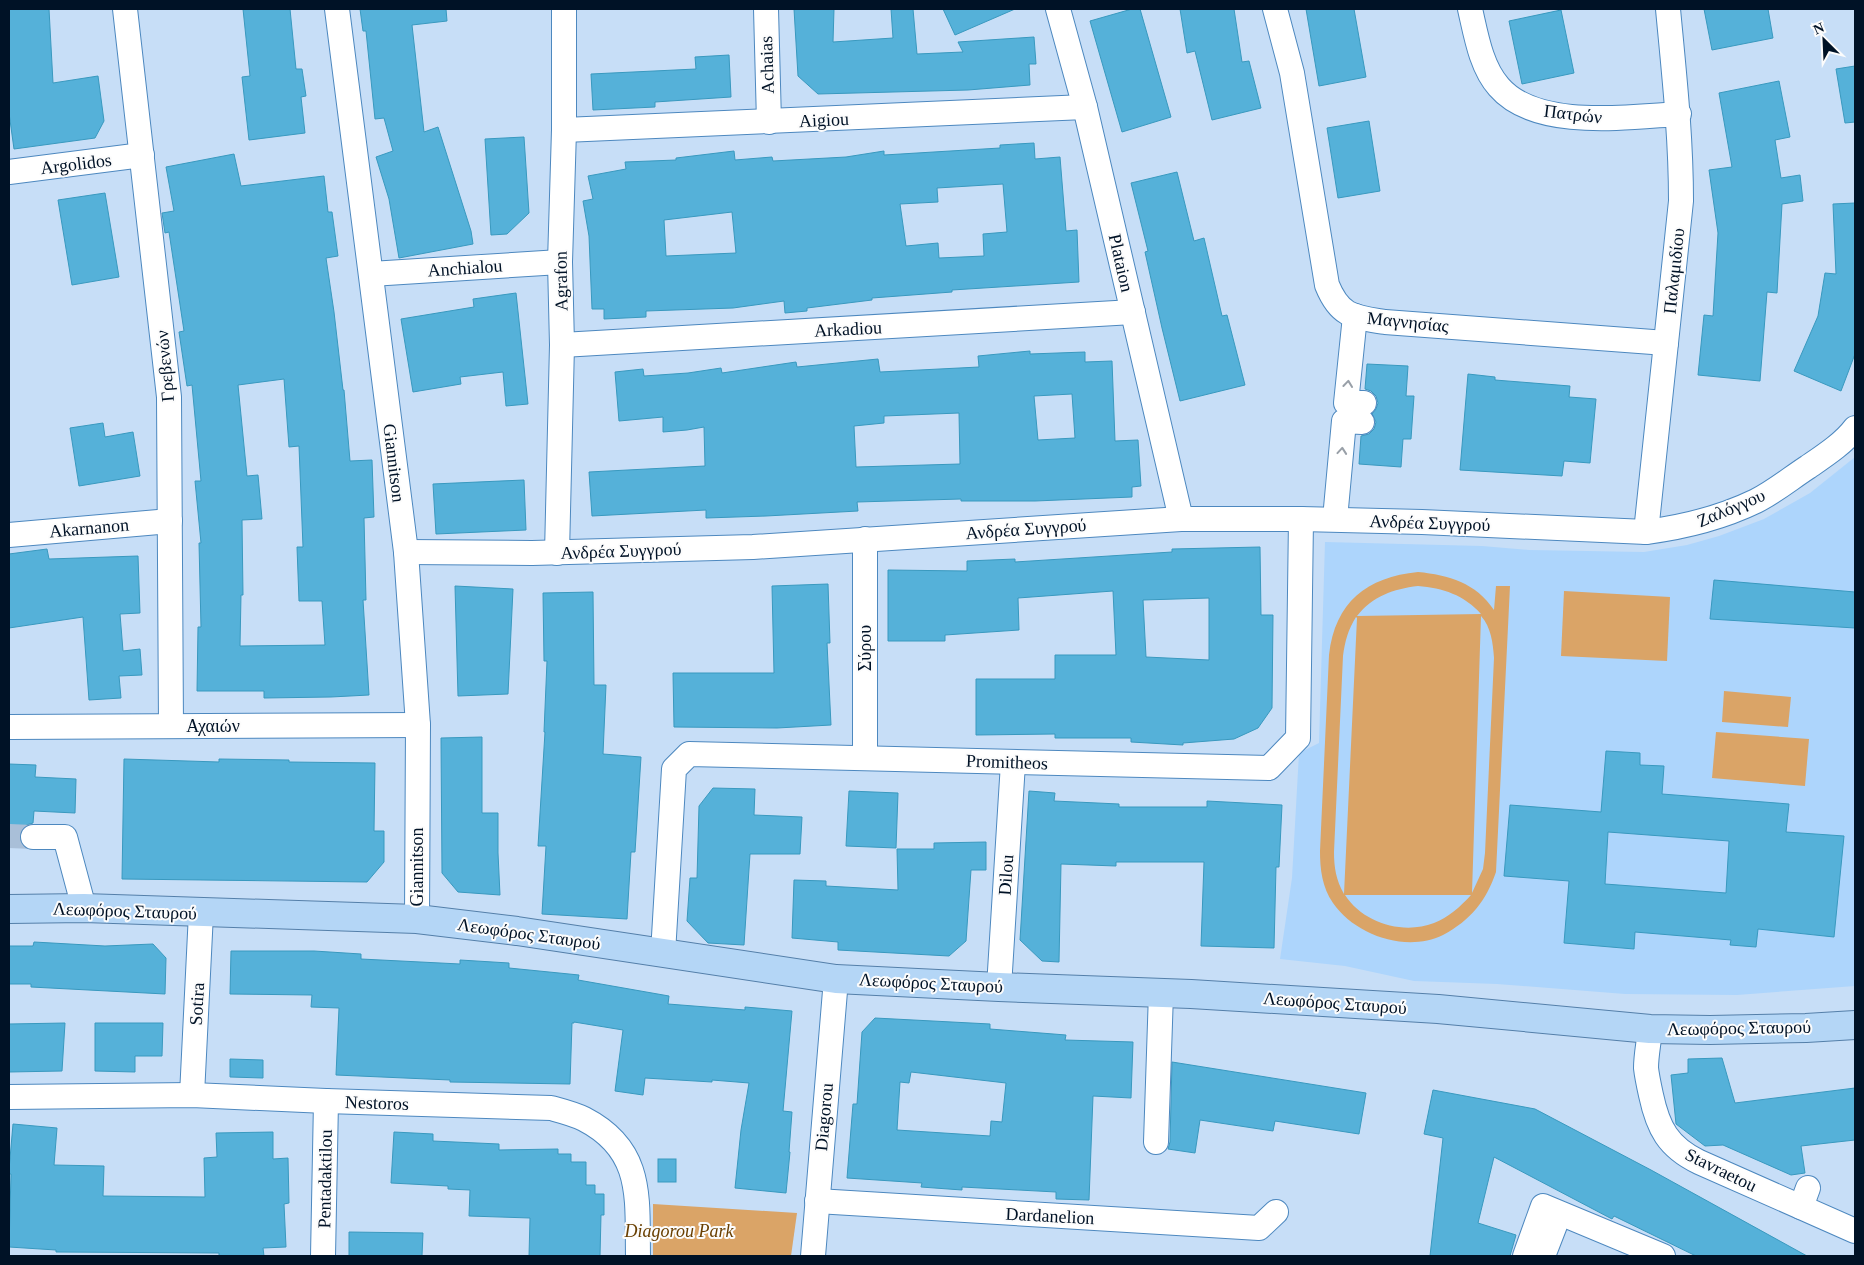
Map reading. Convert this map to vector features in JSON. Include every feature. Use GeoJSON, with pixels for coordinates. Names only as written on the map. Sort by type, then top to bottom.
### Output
{"type":"FeatureCollection","features":[{"type":"Feature","properties":{"kind":"main road","name":"Λεωφόρος Σταυρού"},"geometry":{"type":"LineString","coordinates":[[9,909],[84,908],[417,919],[517,931],[836,979],[1161,993],[1432,1009],[1650,1029],[1749,1030],[1855,1025]]}},
{"type":"Feature","properties":{"kind":"street","name":"Γρεβενών"},"geometry":{"type":"LineString","coordinates":[[125,9],[169,397],[171,726]]}},
{"type":"Feature","properties":{"kind":"street","name":"Giannitson"},"geometry":{"type":"LineString","coordinates":[[337,9],[406,552],[418,725],[417,919]]}},
{"type":"Feature","properties":{"kind":"street","name":"Agrafon"},"geometry":{"type":"LineString","coordinates":[[556,553],[562,345],[560,262],[564,130],[564,9]]}},
{"type":"Feature","properties":{"kind":"street","name":"Achaias"},"geometry":{"type":"LineString","coordinates":[[766,9],[769,122]]}},
{"type":"Feature","properties":{"kind":"street","name":"Plataion"},"geometry":{"type":"LineString","coordinates":[[1058,9],[1085,107],[1180,519]]}},
{"type":"Feature","properties":{"kind":"street","name":"Μαγνησίας"},"geometry":{"type":"LineString","coordinates":[[1275,9],[1292,74],[1327,285],[1333,300],[1343,311],[1355,316],[1385,322],[1666,343]]}},
{"type":"Feature","properties":{"kind":"street","name":"Πατρών"},"geometry":{"type":"LineString","coordinates":[[1470,9],[1477,41],[1486,66],[1498,86],[1521,105],[1558,116],[1586,118],[1605,119],[1679,114]]}},
{"type":"Feature","properties":{"kind":"street","name":"Παλαμιδίου"},"geometry":{"type":"LineString","coordinates":[[1646,532],[1681,201],[1679,114],[1668,9]]}},
{"type":"Feature","properties":{"kind":"street","name":"Aigiou"},"geometry":{"type":"LineString","coordinates":[[564,130],[1085,107]]}},
{"type":"Feature","properties":{"kind":"street","name":"Argolidos"},"geometry":{"type":"LineString","coordinates":[[9,172],[142,155]]}},
{"type":"Feature","properties":{"kind":"street","name":"Anchialou"},"geometry":{"type":"LineString","coordinates":[[371,274],[560,262]]}},
{"type":"Feature","properties":{"kind":"street","name":"Arkadiou"},"geometry":{"type":"LineString","coordinates":[[562,345],[1133,312]]}},
{"type":"Feature","properties":{"kind":"street"},"geometry":{"type":"LineString","coordinates":[[1336,509],[1344,421],[1363,413],[1346,402],[1355,316]]}},
{"type":"Feature","properties":{"kind":"street","name":"Ζαλόγγου"},"geometry":{"type":"LineString","coordinates":[[1646,532],[1680,527],[1708,520],[1757,501],[1821,458],[1855,428]]}},
{"type":"Feature","properties":{"kind":"street","name":"Ανδρέα Συγγρού"},"geometry":{"type":"LineString","coordinates":[[406,552],[556,553],[753,547],[1180,519],[1301,519],[1336,509],[1646,532]]}},
{"type":"Feature","properties":{"kind":"street","name":"Promitheos"},"geometry":{"type":"LineString","coordinates":[[663,953],[674,769],[690,754],[1269,768],[1298,738],[1301,519]]}},
{"type":"Feature","properties":{"kind":"street","name":"Akarnanon"},"geometry":{"type":"LineString","coordinates":[[9,535],[170,520]]}},
{"type":"Feature","properties":{"kind":"street","name":"Σύρου"},"geometry":{"type":"LineString","coordinates":[[865,539],[865,757]]}},
{"type":"Feature","properties":{"kind":"street","name":"Αχαιών"},"geometry":{"type":"LineString","coordinates":[[9,728],[418,725]]}},
{"type":"Feature","properties":{"kind":"street","name":"Dilou"},"geometry":{"type":"LineString","coordinates":[[998,987],[1013,763]]}},
{"type":"Feature","properties":{"kind":"street"},"geometry":{"type":"LineString","coordinates":[[32,837],[65,837],[84,908]]}},
{"type":"Feature","properties":{"kind":"street","name":"Sotira"},"geometry":{"type":"LineString","coordinates":[[192,1095],[201,913]]}},
{"type":"Feature","properties":{"kind":"street","name":"Diagorou"},"geometry":{"type":"LineString","coordinates":[[813,1256],[836,979]]}},
{"type":"Feature","properties":{"kind":"street"},"geometry":{"type":"LineString","coordinates":[[1156,1142],[1161,993]]}},
{"type":"Feature","properties":{"kind":"street","name":"Stavraetou"},"geometry":{"type":"LineString","coordinates":[[1650,1029],[1646,1068],[1654,1110],[1666,1136],[1685,1155],[1805,1197],[1855,1231]]}},
{"type":"Feature","properties":{"kind":"street","name":"Nestoros"},"geometry":{"type":"LineString","coordinates":[[9,1096],[192,1095],[551,1108],[583,1118],[611,1136],[626,1157],[636,1185],[638,1256]]}},
{"type":"Feature","properties":{"kind":"street","name":"Pentadaktilou"},"geometry":{"type":"LineString","coordinates":[[323,1256],[326,1101]]}},
{"type":"Feature","properties":{"kind":"street","name":"Dardanelion"},"geometry":{"type":"LineString","coordinates":[[817,1202],[1260,1228],[1276,1212]]}},
{"type":"Feature","properties":{"kind":"street"},"geometry":{"type":"LineString","coordinates":[[1525,1256],[1543,1206],[1663,1256]]}},
{"type":"Feature","properties":{"kind":"street"},"geometry":{"type":"LineString","coordinates":[[1543,1256],[1555,1225]]}},
{"type":"Feature","properties":{"kind":"shaded area"},"geometry":{"type":"Polygon","coordinates":[[[1855,457],[1855,986],[1737,995],[1625,994],[1497,984],[1414,981],[1345,966],[1280,959],[1292,878],[1299,753],[1319,743],[1325,542],[1482,546],[1529,550],[1644,552],[1687,545],[1719,536],[1764,519],[1810,493],[1855,457]]]}},
{"type":"Feature","properties":{"kind":"green space"},"geometry":{"type":"Polygon","coordinates":[[[1418,572],[1451,578],[1479,593],[1494,610],[1496,586],[1510,586],[1496,872],[1482,901],[1462,923],[1443,935],[1429,940],[1413,942],[1382,938],[1354,924],[1333,903],[1326,891],[1322,878],[1320,858],[1329,655],[1332,636],[1338,620],[1346,607],[1357,596],[1369,586],[1400,575],[1418,572]],[[1409,587],[1384,595],[1370,603],[1357,616],[1481,614],[1460,597],[1444,591],[1427,587],[1409,587]],[[1481,616],[1472,893],[1483,869],[1485,853],[1494,658],[1489,630],[1481,616]],[[1356,617],[1347,636],[1343,656],[1334,852],[1336,873],[1344,894],[1356,617]],[[1345,895],[1362,913],[1385,924],[1410,928],[1439,921],[1454,911],[1471,895],[1345,895]]]}},
{"type":"Feature","properties":{"kind":"green space"},"geometry":{"type":"Polygon","coordinates":[[[1564,591],[1670,597],[1667,661],[1561,656],[1564,591]]]}},
{"type":"Feature","properties":{"kind":"green space"},"geometry":{"type":"Polygon","coordinates":[[[1724,691],[1791,697],[1788,727],[1722,722],[1724,691]]]}},
{"type":"Feature","properties":{"kind":"green space"},"geometry":{"type":"Polygon","coordinates":[[[1716,732],[1809,739],[1805,786],[1712,778],[1716,732]]]}},
{"type":"Feature","properties":{"kind":"green space","name":"Diagorou Park"},"geometry":{"type":"Polygon","coordinates":[[[653,1204],[797,1213],[791,1256],[653,1256],[653,1204]]]}},
{"type":"Feature","properties":{"kind":"building"},"geometry":{"type":"Polygon","coordinates":[[[9,9],[49,9],[53,83],[98,76],[104,121],[95,138],[14,149],[9,113],[9,9]]]}},
{"type":"Feature","properties":{"kind":"building"},"geometry":{"type":"Polygon","coordinates":[[[243,9],[290,9],[296,69],[302,69],[306,96],[301,97],[305,133],[249,140],[242,77],[250,76],[243,9]]]}},
{"type":"Feature","properties":{"kind":"building"},"geometry":{"type":"Polygon","coordinates":[[[360,9],[446,9],[447,21],[412,25],[424,132],[438,127],[471,231],[473,244],[399,258],[389,199],[376,157],[393,151],[384,118],[375,119],[366,31],[363,31],[360,9]]]}},
{"type":"Feature","properties":{"kind":"building"},"geometry":{"type":"Polygon","coordinates":[[[794,9],[834,9],[833,42],[893,38],[891,9],[913,9],[917,54],[963,52],[958,42],[1034,37],[1036,64],[1029,64],[1030,85],[968,90],[818,94],[798,76],[794,9]]]}},
{"type":"Feature","properties":{"kind":"building"},"geometry":{"type":"Polygon","coordinates":[[[943,9],[1015,9],[955,35],[943,9]]]}},
{"type":"Feature","properties":{"kind":"building"},"geometry":{"type":"Polygon","coordinates":[[[1132,9],[1140,9],[1171,117],[1122,132],[1090,21],[1132,9]]]}},
{"type":"Feature","properties":{"kind":"building"},"geometry":{"type":"Polygon","coordinates":[[[1180,9],[1234,9],[1242,62],[1249,61],[1261,108],[1212,120],[1195,51],[1187,53],[1180,9]]]}},
{"type":"Feature","properties":{"kind":"building"},"geometry":{"type":"Polygon","coordinates":[[[1306,9],[1354,9],[1366,77],[1319,86],[1306,9]]]}},
{"type":"Feature","properties":{"kind":"building"},"geometry":{"type":"Polygon","coordinates":[[[1704,9],[1768,9],[1773,38],[1712,50],[1704,9]]]}},
{"type":"Feature","properties":{"kind":"building"},"geometry":{"type":"Polygon","coordinates":[[[1561,10],[1574,73],[1522,84],[1509,21],[1561,10]]]}},
{"type":"Feature","properties":{"kind":"building"},"geometry":{"type":"Polygon","coordinates":[[[729,55],[731,97],[655,102],[655,107],[593,110],[591,74],[696,69],[695,57],[729,55]]]}},
{"type":"Feature","properties":{"kind":"building"},"geometry":{"type":"Polygon","coordinates":[[[1855,66],[1855,122],[1845,123],[1836,69],[1855,66]]]}},
{"type":"Feature","properties":{"kind":"building"},"geometry":{"type":"Polygon","coordinates":[[[1779,81],[1790,137],[1775,140],[1781,178],[1800,175],[1803,201],[1782,204],[1777,293],[1767,292],[1760,381],[1698,375],[1704,315],[1713,316],[1718,233],[1709,170],[1732,167],[1719,93],[1779,81]]]}},
{"type":"Feature","properties":{"kind":"building"},"geometry":{"type":"Polygon","coordinates":[[[1369,121],[1380,191],[1338,198],[1327,128],[1369,121]]]}},
{"type":"Feature","properties":{"kind":"building"},"geometry":{"type":"Polygon","coordinates":[[[524,137],[529,213],[507,234],[491,235],[485,139],[524,137]]]}},
{"type":"Feature","properties":{"kind":"building"},"geometry":{"type":"Polygon","coordinates":[[[1034,143],[1035,159],[1060,157],[1066,231],[1077,230],[1079,282],[952,290],[952,292],[872,298],[872,300],[807,308],[807,311],[785,313],[784,301],[733,308],[646,311],[646,317],[604,319],[604,309],[592,309],[589,236],[583,201],[593,199],[588,176],[626,169],[625,162],[676,160],[676,158],[734,151],[735,160],[772,157],[773,161],[846,157],[884,151],[884,155],[1000,148],[1000,145],[1034,143]],[[1003,184],[937,188],[938,202],[900,204],[906,246],[938,243],[939,258],[984,256],[983,234],[1007,232],[1003,184]],[[732,212],[664,220],[666,256],[736,253],[732,212]]]}},
{"type":"Feature","properties":{"kind":"building"},"geometry":{"type":"Polygon","coordinates":[[[234,154],[241,186],[324,176],[328,212],[332,212],[338,256],[326,258],[344,390],[350,461],[372,460],[374,517],[364,518],[366,600],[363,600],[369,695],[264,698],[264,691],[197,691],[198,627],[201,627],[199,543],[201,543],[195,481],[201,481],[192,385],[187,386],[179,332],[184,331],[169,232],[165,233],[162,213],[174,211],[166,167],[234,154]],[[284,379],[238,385],[247,476],[258,475],[262,519],[242,520],[243,595],[241,595],[240,646],[325,645],[322,601],[299,601],[297,547],[303,547],[299,446],[289,447],[284,379]]]}},
{"type":"Feature","properties":{"kind":"building"},"geometry":{"type":"Polygon","coordinates":[[[1177,172],[1194,241],[1204,238],[1222,316],[1227,315],[1245,385],[1180,401],[1145,252],[1148,251],[1131,183],[1177,172]]]}},
{"type":"Feature","properties":{"kind":"building"},"geometry":{"type":"Polygon","coordinates":[[[105,193],[119,277],[72,285],[58,200],[105,193]]]}},
{"type":"Feature","properties":{"kind":"building"},"geometry":{"type":"Polygon","coordinates":[[[1855,203],[1855,354],[1841,391],[1794,371],[1818,316],[1825,273],[1836,274],[1833,204],[1855,203]]]}},
{"type":"Feature","properties":{"kind":"building"},"geometry":{"type":"Polygon","coordinates":[[[516,293],[528,404],[506,406],[503,372],[460,377],[461,384],[413,392],[401,319],[474,307],[473,299],[516,293]]]}},
{"type":"Feature","properties":{"kind":"building"},"geometry":{"type":"Polygon","coordinates":[[[1030,351],[1030,354],[1085,352],[1085,362],[1112,361],[1115,441],[1138,440],[1141,486],[1132,487],[1132,497],[1035,501],[961,501],[961,499],[857,502],[858,511],[766,516],[706,518],[706,510],[592,516],[589,472],[705,466],[704,427],[663,432],[663,417],[619,421],[615,372],[643,369],[644,376],[688,373],[721,368],[722,373],[796,362],[797,367],[878,359],[880,372],[979,367],[978,356],[1030,351]],[[1072,394],[1034,396],[1038,440],[1075,438],[1072,394]],[[959,413],[884,416],[884,423],[854,426],[856,467],[960,464],[959,413]]]}},
{"type":"Feature","properties":{"kind":"building"},"geometry":{"type":"Polygon","coordinates":[[[1367,364],[1408,366],[1406,396],[1414,396],[1411,439],[1403,439],[1401,467],[1359,464],[1361,436],[1369,434],[1374,429],[1376,422],[1372,414],[1378,403],[1376,396],[1371,391],[1365,389],[1367,364]]]}},
{"type":"Feature","properties":{"kind":"building"},"geometry":{"type":"Polygon","coordinates":[[[1468,374],[1495,377],[1495,380],[1570,386],[1569,397],[1596,399],[1590,463],[1564,461],[1562,476],[1460,470],[1468,374]]]}},
{"type":"Feature","properties":{"kind":"building"},"geometry":{"type":"Polygon","coordinates":[[[103,423],[105,437],[133,432],[140,476],[79,486],[70,428],[103,423]]]}},
{"type":"Feature","properties":{"kind":"building"},"geometry":{"type":"Polygon","coordinates":[[[524,480],[526,530],[436,534],[433,484],[524,480]]]}},
{"type":"Feature","properties":{"kind":"building"},"geometry":{"type":"Polygon","coordinates":[[[1260,547],[1261,615],[1273,615],[1272,708],[1258,728],[1234,739],[1183,743],[1183,745],[1131,742],[1131,738],[1055,738],[1055,734],[976,735],[976,679],[1055,679],[1055,655],[1116,655],[1113,591],[1018,598],[1019,630],[945,635],[945,641],[888,641],[888,570],[967,571],[967,561],[1015,559],[1015,562],[1172,552],[1172,549],[1260,547]],[[1209,598],[1143,600],[1146,657],[1209,660],[1209,598]]]}},
{"type":"Feature","properties":{"kind":"building"},"geometry":{"type":"Polygon","coordinates":[[[47,549],[49,559],[138,556],[140,613],[120,614],[123,651],[140,649],[142,675],[119,676],[121,698],[89,700],[83,617],[9,628],[9,554],[47,549]]]}},
{"type":"Feature","properties":{"kind":"building"},"geometry":{"type":"Polygon","coordinates":[[[1714,580],[1855,592],[1855,628],[1710,619],[1714,580]]]}},
{"type":"Feature","properties":{"kind":"building"},"geometry":{"type":"Polygon","coordinates":[[[828,584],[830,643],[827,643],[831,725],[777,728],[674,727],[673,673],[774,673],[772,586],[828,584]]]}},
{"type":"Feature","properties":{"kind":"building"},"geometry":{"type":"Polygon","coordinates":[[[455,586],[513,589],[508,694],[458,696],[455,586]]]}},
{"type":"Feature","properties":{"kind":"building"},"geometry":{"type":"Polygon","coordinates":[[[593,592],[594,685],[606,685],[603,754],[641,757],[635,852],[631,852],[627,919],[542,914],[546,846],[538,846],[547,661],[544,661],[543,593],[593,592]]]}},
{"type":"Feature","properties":{"kind":"building"},"geometry":{"type":"Polygon","coordinates":[[[482,737],[482,813],[498,813],[500,895],[458,892],[442,873],[441,738],[482,737]]]}},
{"type":"Feature","properties":{"kind":"building"},"geometry":{"type":"Polygon","coordinates":[[[1606,751],[1640,753],[1640,765],[1664,766],[1662,794],[1789,804],[1786,832],[1844,836],[1834,937],[1758,929],[1756,947],[1730,945],[1731,940],[1635,932],[1634,949],[1564,943],[1569,881],[1504,876],[1510,805],[1601,812],[1606,751]],[[1608,832],[1605,884],[1726,893],[1729,841],[1608,832]]]}},
{"type":"Feature","properties":{"kind":"building"},"geometry":{"type":"Polygon","coordinates":[[[124,759],[219,762],[219,759],[289,760],[289,762],[375,763],[374,831],[384,831],[384,862],[367,882],[122,879],[124,759]]]}},
{"type":"Feature","properties":{"kind":"building"},"geometry":{"type":"Polygon","coordinates":[[[9,764],[36,765],[35,777],[76,779],[75,813],[34,811],[33,823],[26,825],[19,837],[24,847],[9,847],[9,764]]]}},
{"type":"Feature","properties":{"kind":"building"},"geometry":{"type":"Polygon","coordinates":[[[713,788],[755,789],[754,815],[802,817],[800,854],[750,854],[744,945],[708,943],[687,921],[690,878],[697,878],[699,806],[713,788]]]}},
{"type":"Feature","properties":{"kind":"building"},"geometry":{"type":"Polygon","coordinates":[[[849,791],[898,793],[896,848],[846,846],[849,791]]]}},
{"type":"Feature","properties":{"kind":"building"},"geometry":{"type":"Polygon","coordinates":[[[1029,791],[1055,793],[1054,801],[1119,804],[1119,807],[1207,807],[1207,801],[1282,805],[1279,867],[1276,867],[1274,948],[1201,946],[1204,862],[1116,862],[1116,866],[1061,864],[1059,962],[1042,961],[1020,940],[1029,791]]]}},
{"type":"Feature","properties":{"kind":"building"},"geometry":{"type":"Polygon","coordinates":[[[986,842],[986,870],[971,870],[966,941],[949,956],[838,950],[838,942],[792,938],[794,880],[826,881],[826,886],[898,890],[897,849],[934,849],[934,843],[986,842]]]}},
{"type":"Feature","properties":{"kind":"building"},"geometry":{"type":"Polygon","coordinates":[[[34,942],[105,946],[153,944],[166,958],[165,994],[31,987],[31,984],[9,984],[9,946],[33,946],[34,942]]]}},
{"type":"Feature","properties":{"kind":"building"},"geometry":{"type":"Polygon","coordinates":[[[231,951],[314,951],[361,954],[361,959],[460,964],[460,960],[509,963],[509,968],[579,975],[578,980],[669,996],[668,1004],[745,1010],[745,1007],[792,1011],[783,1111],[792,1112],[786,1193],[735,1188],[741,1130],[749,1083],[645,1078],[643,1095],[615,1091],[623,1030],[574,1022],[572,1023],[570,1084],[450,1082],[450,1080],[336,1075],[339,1008],[311,1007],[312,995],[230,994],[231,951]]]}},
{"type":"Feature","properties":{"kind":"building"},"geometry":{"type":"Polygon","coordinates":[[[875,1018],[990,1024],[990,1029],[1066,1035],[1065,1040],[1133,1042],[1131,1098],[1093,1096],[1089,1200],[1056,1199],[1056,1192],[962,1187],[962,1190],[921,1187],[922,1183],[847,1178],[853,1104],[857,1104],[862,1032],[875,1018]],[[911,1072],[909,1083],[900,1082],[897,1130],[990,1136],[991,1121],[1002,1122],[1006,1083],[911,1072]]]}},
{"type":"Feature","properties":{"kind":"building"},"geometry":{"type":"Polygon","coordinates":[[[65,1023],[62,1071],[9,1072],[9,1024],[65,1023]]]}},
{"type":"Feature","properties":{"kind":"building"},"geometry":{"type":"Polygon","coordinates":[[[95,1023],[163,1023],[162,1056],[135,1056],[135,1072],[95,1071],[95,1023]]]}},
{"type":"Feature","properties":{"kind":"building"},"geometry":{"type":"Polygon","coordinates":[[[1722,1058],[1735,1103],[1855,1088],[1855,1140],[1801,1146],[1805,1173],[1791,1175],[1723,1145],[1705,1146],[1676,1124],[1671,1075],[1688,1073],[1688,1059],[1722,1058]]]}},
{"type":"Feature","properties":{"kind":"building"},"geometry":{"type":"Polygon","coordinates":[[[230,1059],[263,1060],[263,1078],[230,1077],[230,1059]]]}},
{"type":"Feature","properties":{"kind":"building"},"geometry":{"type":"Polygon","coordinates":[[[1172,1062],[1366,1093],[1359,1134],[1275,1121],[1273,1131],[1200,1120],[1195,1153],[1168,1149],[1170,1142],[1172,1062]]]}},
{"type":"Feature","properties":{"kind":"building"},"geometry":{"type":"Polygon","coordinates":[[[1433,1090],[1535,1109],[1807,1256],[1696,1256],[1614,1216],[1612,1219],[1494,1157],[1478,1223],[1516,1235],[1510,1256],[1430,1256],[1443,1138],[1424,1134],[1433,1090]]]}},
{"type":"Feature","properties":{"kind":"building"},"geometry":{"type":"Polygon","coordinates":[[[13,1124],[57,1128],[54,1165],[104,1166],[103,1196],[205,1197],[204,1158],[217,1157],[216,1133],[273,1132],[273,1159],[288,1158],[289,1203],[284,1204],[286,1247],[263,1248],[264,1256],[219,1256],[219,1253],[56,1252],[56,1250],[9,1247],[11,1174],[9,1174],[9,1170],[13,1124]]]}},
{"type":"Feature","properties":{"kind":"building"},"geometry":{"type":"Polygon","coordinates":[[[394,1132],[433,1134],[433,1141],[499,1144],[499,1150],[558,1149],[558,1154],[571,1154],[571,1162],[586,1162],[586,1185],[595,1185],[595,1194],[604,1194],[604,1215],[601,1215],[600,1256],[529,1256],[530,1218],[469,1216],[470,1190],[448,1189],[448,1186],[391,1183],[394,1132]]]}},
{"type":"Feature","properties":{"kind":"building"},"geometry":{"type":"Polygon","coordinates":[[[658,1159],[676,1159],[676,1182],[658,1182],[658,1159]]]}},
{"type":"Feature","properties":{"kind":"building"},"geometry":{"type":"Polygon","coordinates":[[[349,1232],[423,1233],[422,1256],[349,1256],[349,1232]]]}},
{"type":"Feature","properties":{"kind":"tunnel"},"geometry":{"type":"LineString","coordinates":[[9,836],[33,837]]}}]}
